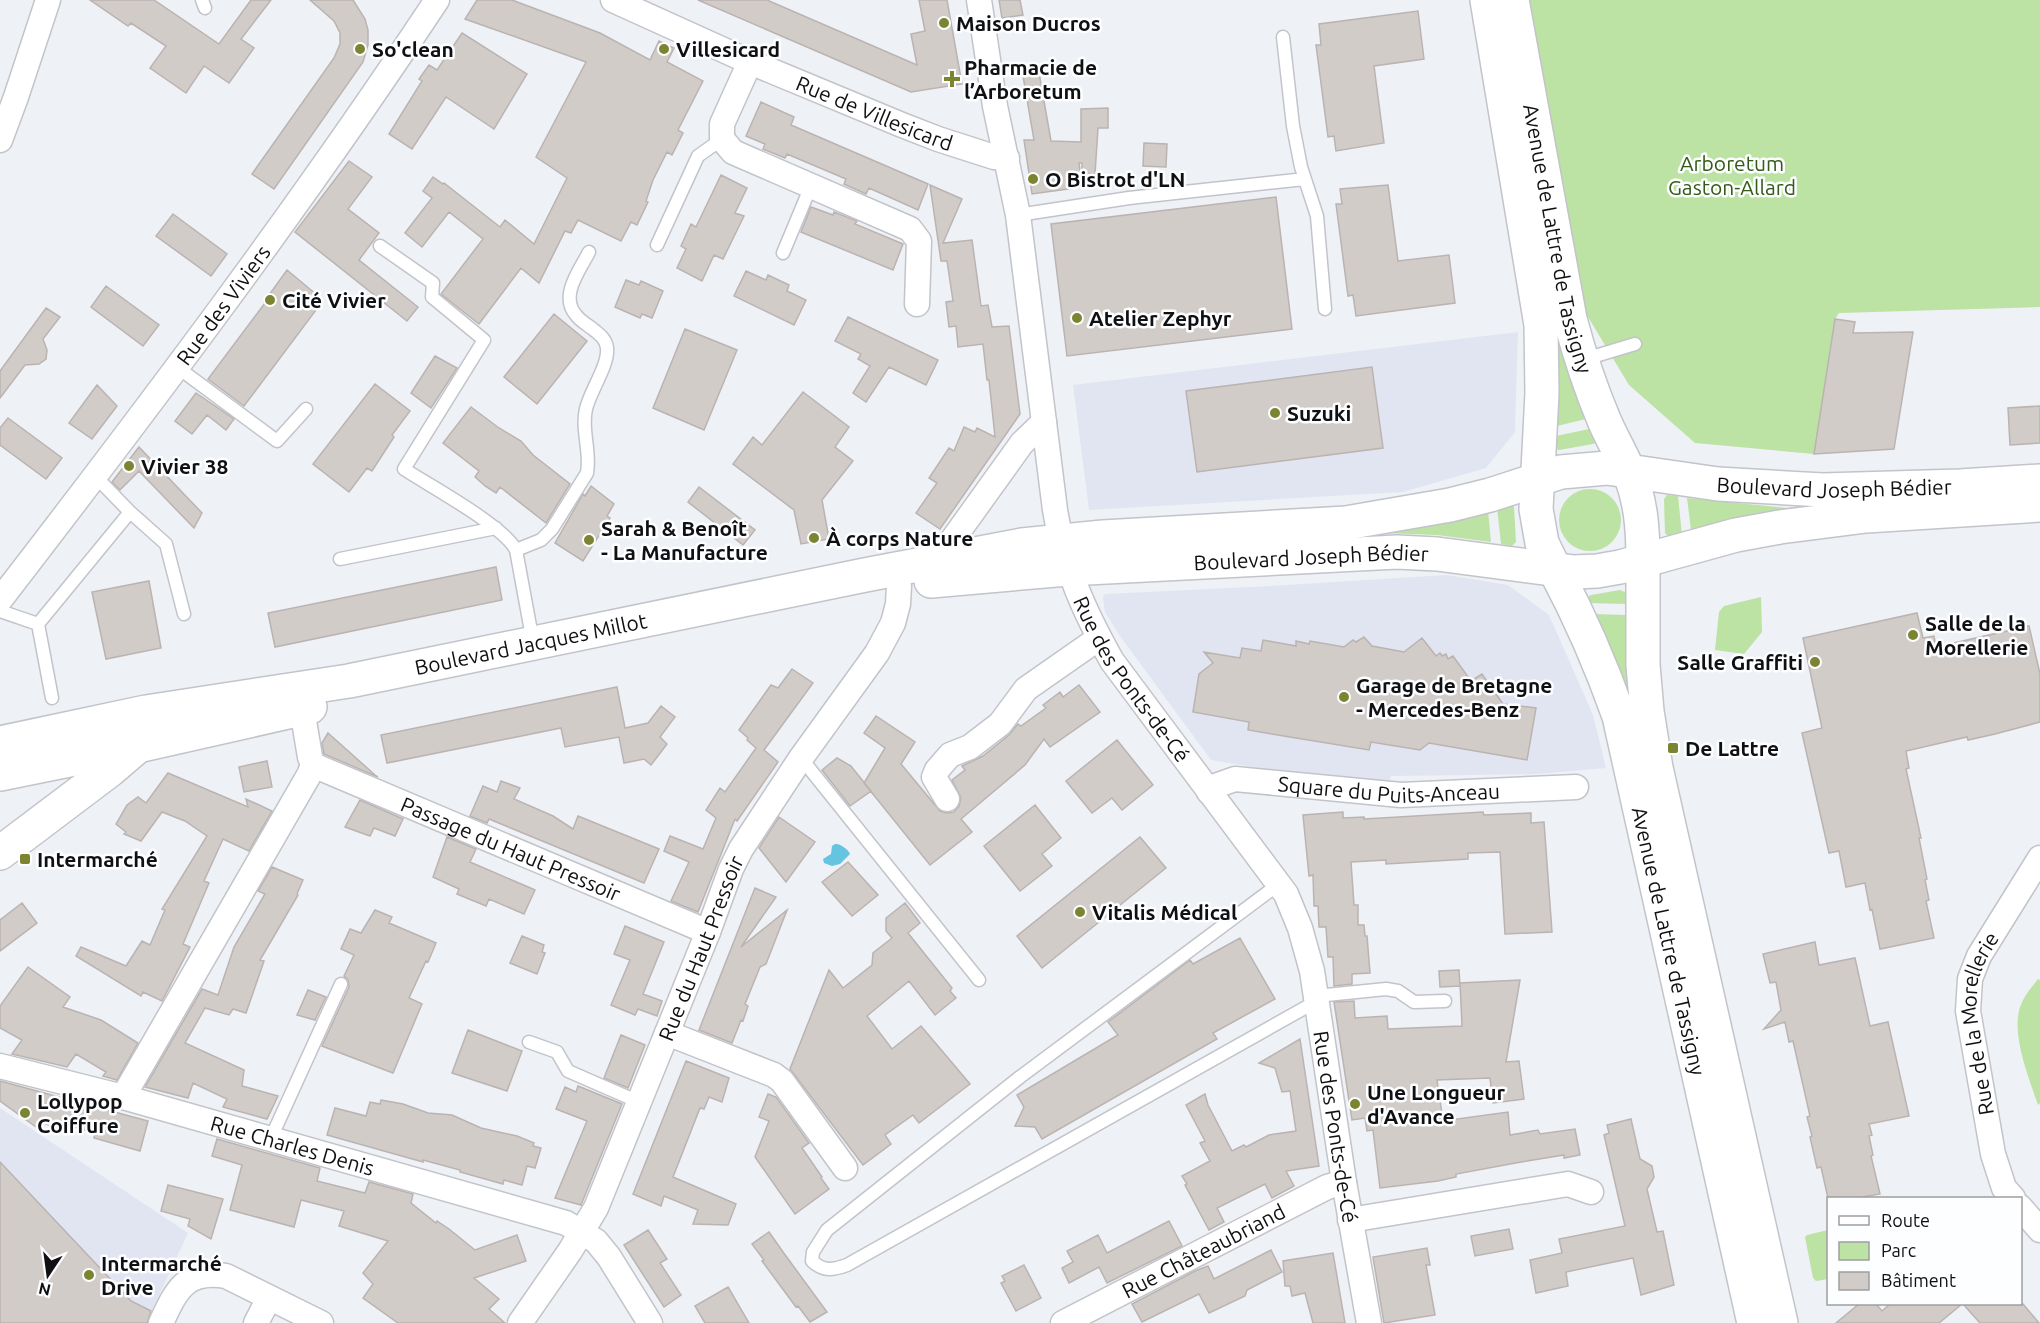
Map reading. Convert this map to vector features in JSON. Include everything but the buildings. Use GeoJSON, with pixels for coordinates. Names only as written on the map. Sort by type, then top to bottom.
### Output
{"type":"FeatureCollection","features":[{"type":"Feature","properties":{"kind":"main road","name":"Avenue de Lattre de Tassigny"},"geometry":{"type":"LineString","coordinates":[[1486,0],[1541,325],[1542,393],[1538,479]]}},
{"type":"Feature","properties":{"kind":"main road","name":"Avenue de Lattre de Tassigny"},"geometry":{"type":"LineString","coordinates":[[1512,0],[1570,319],[1581,361],[1604,421],[1629,470]]}},
{"type":"Feature","properties":{"kind":"main road"},"geometry":{"type":"LineString","coordinates":[[1583,469],[1629,470],[1638,495],[1642,519],[1643,560],[1597,571],[1555,570],[1542,543],[1537,521],[1538,479],[1561,472],[1583,469]]}},
{"type":"Feature","properties":{"kind":"main road","name":"Boulevard Joseph Bédier"},"geometry":{"type":"LineString","coordinates":[[1629,470],[1718,484],[1823,490],[2040,481]]}},
{"type":"Feature","properties":{"kind":"main road","name":"Boulevard Joseph Bédier"},"geometry":{"type":"LineString","coordinates":[[1064,554],[1346,523],[1450,505],[1538,479]]}},
{"type":"Feature","properties":{"kind":"main road","name":"Boulevard Joseph Bédier"},"geometry":{"type":"LineString","coordinates":[[1643,560],[1780,527],[1866,516],[2040,505]]}},
{"type":"Feature","properties":{"kind":"main road","name":"Boulevard Jacques Millot"},"geometry":{"type":"LineString","coordinates":[[0,743],[146,712],[349,681],[938,560],[1022,545],[1064,554]]}},
{"type":"Feature","properties":{"kind":"main road","name":"Boulevard Joseph Bédier"},"geometry":{"type":"LineString","coordinates":[[1064,554],[1397,552],[1457,556],[1555,570]]}},
{"type":"Feature","properties":{"kind":"main road","name":"Boulevard Jacques Millot"},"geometry":{"type":"LineString","coordinates":[[0,774],[302,709],[1064,554]]}},
{"type":"Feature","properties":{"kind":"main road","name":"Avenue de Lattre de Tassigny"},"geometry":{"type":"LineString","coordinates":[[1643,560],[1643,665],[1656,768],[1781,1323]]}},
{"type":"Feature","properties":{"kind":"main road","name":"Avenue de Lattre de Tassigny"},"geometry":{"type":"LineString","coordinates":[[1555,570],[1576,610],[1602,670],[1618,716],[1754,1323]]}},
{"type":"Feature","properties":{"kind":"main road","name":"Boulevard Jacques Millot"},"geometry":{"type":"LineString","coordinates":[[0,853],[110,770],[138,746]]}},
{"type":"Feature","properties":{"kind":"street"},"geometry":{"type":"LineString","coordinates":[[0,140],[48,0]]}},
{"type":"Feature","properties":{"kind":"street","name":"Rue des Viviers"},"geometry":{"type":"LineString","coordinates":[[0,600],[177,367],[347,134],[436,0]]}},
{"type":"Feature","properties":{"kind":"street","name":"Rue de Villesicard"},"geometry":{"type":"LineString","coordinates":[[613,0],[750,62],[938,139],[994,157],[1007,158]]}},
{"type":"Feature","properties":{"kind":"street","name":"Rue des Ponts-de-Cé"},"geometry":{"type":"LineString","coordinates":[[979,0],[995,106],[1018,215],[1044,422],[1064,554],[1078,596],[1112,661],[1279,884],[1286,894],[1300,928],[1312,971],[1350,1220],[1369,1323]]}},
{"type":"Feature","properties":{"kind":"street"},"geometry":{"type":"LineString","coordinates":[[750,62],[722,124],[722,139],[733,152],[910,229],[919,241],[917,304]]}},
{"type":"Feature","properties":{"kind":"street"},"geometry":{"type":"LineString","coordinates":[[938,560],[1022,443],[1044,422]]}},
{"type":"Feature","properties":{"kind":"street","name":"Rue du Haut Pressoir"},"geometry":{"type":"LineString","coordinates":[[520,1323],[596,1208],[741,849],[801,758],[877,653],[893,623],[898,604],[899,586]]}},
{"type":"Feature","properties":{"kind":"street"},"geometry":{"type":"LineString","coordinates":[[947,799],[934,777],[936,770],[950,755],[970,747],[1000,724],[1026,689],[1099,638]]}},
{"type":"Feature","properties":{"kind":"street"},"geometry":{"type":"LineString","coordinates":[[123,1097],[309,775],[313,765],[302,709]]}},
{"type":"Feature","properties":{"kind":"street","name":"Passage du Haut Pressoir"},"geometry":{"type":"LineString","coordinates":[[313,765],[708,932]]}},
{"type":"Feature","properties":{"kind":"street","name":"Square du Puits-Anceau"},"geometry":{"type":"LineString","coordinates":[[1209,792],[1228,780],[1235,779],[1401,795],[1576,787]]}},
{"type":"Feature","properties":{"kind":"street","name":"Rue de la Morellerie"},"geometry":{"type":"LineString","coordinates":[[2012,1197],[2004,1188],[1993,1154],[1968,1011],[1968,995],[1970,979],[1979,956],[2040,858]]}},
{"type":"Feature","properties":{"kind":"street"},"geometry":{"type":"LineString","coordinates":[[668,1033],[774,1075],[782,1081],[844,1168]]}},
{"type":"Feature","properties":{"kind":"street","name":"Rue Charles Denis"},"geometry":{"type":"LineString","coordinates":[[2,1066],[271,1138],[566,1223],[596,1241],[609,1257],[650,1323]]}},
{"type":"Feature","properties":{"kind":"street","name":"Rue Châteaubriand"},"geometry":{"type":"LineString","coordinates":[[1063,1323],[1324,1189],[1344,1182]]}},
{"type":"Feature","properties":{"kind":"street"},"geometry":{"type":"LineString","coordinates":[[1350,1220],[1568,1184],[1590,1192]]}},
{"type":"Feature","properties":{"kind":"street"},"geometry":{"type":"LineString","coordinates":[[2022,1209],[2040,1230]]}},
{"type":"Feature","properties":{"kind":"street"},"geometry":{"type":"LineString","coordinates":[[161,1323],[176,1293],[196,1277],[206,1275],[226,1276],[321,1323]]}},
{"type":"Feature","properties":{"kind":"street"},"geometry":{"type":"LineString","coordinates":[[256,1323],[268,1298]]}},
{"type":"Feature","properties":{"kind":"lane"},"geometry":{"type":"LineString","coordinates":[[1282,37],[1293,126],[1305,179],[1317,216],[1325,309]]}},
{"type":"Feature","properties":{"kind":"lane"},"geometry":{"type":"LineString","coordinates":[[657,244],[698,156],[722,139]]}},
{"type":"Feature","properties":{"kind":"lane"},"geometry":{"type":"LineString","coordinates":[[1018,215],[1129,198],[1305,179]]}},
{"type":"Feature","properties":{"kind":"lane"},"geometry":{"type":"LineString","coordinates":[[783,253],[812,186]]}},
{"type":"Feature","properties":{"kind":"lane"},"geometry":{"type":"LineString","coordinates":[[380,246],[433,283],[432,297],[484,340],[404,469],[496,528],[512,542],[516,550],[533,643]]}},
{"type":"Feature","properties":{"kind":"lane"},"geometry":{"type":"LineString","coordinates":[[516,550],[541,540],[552,529],[587,473],[589,465],[583,422],[586,406],[605,361],[607,349],[604,338],[574,314],[569,302],[570,289],[589,252]]}},
{"type":"Feature","properties":{"kind":"lane"},"geometry":{"type":"LineString","coordinates":[[1581,361],[1635,344]]}},
{"type":"Feature","properties":{"kind":"lane"},"geometry":{"type":"LineString","coordinates":[[177,367],[277,441],[306,409]]}},
{"type":"Feature","properties":{"kind":"lane"},"geometry":{"type":"LineString","coordinates":[[95,476],[166,544],[184,614]]}},
{"type":"Feature","properties":{"kind":"lane"},"geometry":{"type":"LineString","coordinates":[[38,624],[130,512]]}},
{"type":"Feature","properties":{"kind":"lane"},"geometry":{"type":"LineString","coordinates":[[340,559],[496,528]]}},
{"type":"Feature","properties":{"kind":"lane"},"geometry":{"type":"LineString","coordinates":[[0,611],[38,624]]}},
{"type":"Feature","properties":{"kind":"lane"},"geometry":{"type":"LineString","coordinates":[[38,624],[52,698]]}},
{"type":"Feature","properties":{"kind":"lane"},"geometry":{"type":"LineString","coordinates":[[801,758],[979,980]]}},
{"type":"Feature","properties":{"kind":"lane"},"geometry":{"type":"LineString","coordinates":[[1279,884],[1020,1077],[827,1230],[813,1252],[812,1261],[818,1267],[830,1270],[848,1265],[1316,998],[1386,988],[1398,991],[1414,1002],[1445,1001]]}},
{"type":"Feature","properties":{"kind":"lane"},"geometry":{"type":"LineString","coordinates":[[271,1138],[341,984]]}},
{"type":"Feature","properties":{"kind":"lane"},"geometry":{"type":"LineString","coordinates":[[529,1042],[557,1052],[567,1071],[639,1102]]}},
{"type":"Feature","properties":{"kind":"shaded area"},"geometry":{"type":"Polygon","coordinates":[[[1518,332],[1515,432],[1486,468],[1403,492],[1089,510],[1073,385],[1518,332]]]}},
{"type":"Feature","properties":{"kind":"shaded area"},"geometry":{"type":"Polygon","coordinates":[[[1447,575],[1508,585],[1549,615],[1593,715],[1606,768],[1537,774],[1391,776],[1389,782],[1288,773],[1211,760],[1120,636],[1105,612],[1103,597],[1105,594],[1447,575]]]}},
{"type":"Feature","properties":{"kind":"shaded area"},"geometry":{"type":"Polygon","coordinates":[[[0,1108],[188,1233],[146,1323],[0,1323],[0,1108]]]}},
{"type":"Feature","properties":{"kind":"green space","name":"Arboretum Gaston-Allard"},"geometry":{"type":"Polygon","coordinates":[[[1522,0],[2040,0],[2040,307],[1839,313],[1835,319],[1814,454],[1695,443],[1629,385],[1573,292],[1522,0]]]}},
{"type":"Feature","properties":{"kind":"green space"},"geometry":{"type":"Polygon","coordinates":[[[1547,275],[1590,418],[1557,426],[1555,425],[1547,275]]]}},
{"type":"Feature","properties":{"kind":"green space"},"geometry":{"type":"Polygon","coordinates":[[[1594,428],[1597,442],[1556,449],[1556,436],[1594,428]]]}},
{"type":"Feature","properties":{"kind":"green space"},"geometry":{"type":"Polygon","coordinates":[[[1590,489],[1602,491],[1612,498],[1619,508],[1621,520],[1619,532],[1612,542],[1602,549],[1590,551],[1578,549],[1568,542],[1561,532],[1559,520],[1561,508],[1568,498],[1578,491],[1590,489]]]}},
{"type":"Feature","properties":{"kind":"green space"},"geometry":{"type":"Polygon","coordinates":[[[1667,495],[1678,496],[1682,535],[1669,537],[1665,533],[1664,499],[1667,495]]]}},
{"type":"Feature","properties":{"kind":"green space"},"geometry":{"type":"Polygon","coordinates":[[[1687,498],[1787,508],[1789,510],[1691,530],[1687,498]]]}},
{"type":"Feature","properties":{"kind":"green space"},"geometry":{"type":"Polygon","coordinates":[[[1512,504],[1516,542],[1512,546],[1501,544],[1497,507],[1512,504]]]}},
{"type":"Feature","properties":{"kind":"green space"},"geometry":{"type":"Polygon","coordinates":[[[1488,510],[1491,542],[1437,535],[1383,533],[1488,510]]]}},
{"type":"Feature","properties":{"kind":"green space"},"geometry":{"type":"Polygon","coordinates":[[[1620,590],[1627,593],[1627,604],[1585,603],[1585,599],[1591,595],[1620,590]]]}},
{"type":"Feature","properties":{"kind":"green space"},"geometry":{"type":"Polygon","coordinates":[[[1761,597],[1762,632],[1744,654],[1715,650],[1719,612],[1724,606],[1761,597]]]}},
{"type":"Feature","properties":{"kind":"green space"},"geometry":{"type":"Polygon","coordinates":[[[1593,614],[1626,615],[1635,712],[1593,614]]]}},
{"type":"Feature","properties":{"kind":"green space"},"geometry":{"type":"Polygon","coordinates":[[[2038,979],[2040,980],[2040,1103],[2038,1105],[2019,1043],[2018,1018],[2020,1007],[2038,979]]]}},
{"type":"Feature","properties":{"kind":"green space"},"geometry":{"type":"Polygon","coordinates":[[[1827,1230],[1827,1279],[1816,1281],[1813,1278],[1805,1237],[1827,1230]]]}},
{"type":"Feature","properties":{"kind":"water"},"geometry":{"type":"Polygon","coordinates":[[[835,844],[844,847],[850,854],[840,864],[832,866],[824,863],[823,859],[831,854],[832,846],[835,844]]]}},
{"type":"Feature","properties":{"kind":"place","name":"Maison Ducros"},"geometry":{"type":"Point","coordinates":[944,23]}},
{"type":"Feature","properties":{"kind":"place","name":"So'clean"},"geometry":{"type":"Point","coordinates":[360,49]}},
{"type":"Feature","properties":{"kind":"place","name":"Villesicard"},"geometry":{"type":"Point","coordinates":[664,49]}},
{"type":"Feature","properties":{"kind":"place","name":"Pharmacie de l’Arboretum"},"geometry":{"type":"Point","coordinates":[952,79]}},
{"type":"Feature","properties":{"kind":"place","name":"O Bistrot d'LN"},"geometry":{"type":"Point","coordinates":[1033,179]}},
{"type":"Feature","properties":{"kind":"place","name":"Cité Vivier"},"geometry":{"type":"Point","coordinates":[270,300]}},
{"type":"Feature","properties":{"kind":"place","name":"Atelier Zephyr"},"geometry":{"type":"Point","coordinates":[1077,318]}},
{"type":"Feature","properties":{"kind":"place","name":"Suzuki"},"geometry":{"type":"Point","coordinates":[1275,413]}},
{"type":"Feature","properties":{"kind":"place","name":"Vivier 38"},"geometry":{"type":"Point","coordinates":[129,466]}},
{"type":"Feature","properties":{"kind":"place","name":"À corps Nature"},"geometry":{"type":"Point","coordinates":[814,538]}},
{"type":"Feature","properties":{"kind":"place","name":"Sarah & Benoît - La Manufacture"},"geometry":{"type":"Point","coordinates":[589,540]}},
{"type":"Feature","properties":{"kind":"place","name":"Salle de la Morellerie"},"geometry":{"type":"Point","coordinates":[1913,635]}},
{"type":"Feature","properties":{"kind":"place","name":"Salle Graffiti"},"geometry":{"type":"Point","coordinates":[1815,662]}},
{"type":"Feature","properties":{"kind":"place","name":"Garage de Bretagne - Mercedes-Benz"},"geometry":{"type":"Point","coordinates":[1344,697]}},
{"type":"Feature","properties":{"kind":"place","name":"De Lattre"},"geometry":{"type":"Point","coordinates":[1673,748]}},
{"type":"Feature","properties":{"kind":"place","name":"Intermarché"},"geometry":{"type":"Point","coordinates":[25,859]}},
{"type":"Feature","properties":{"kind":"place","name":"Vitalis Médical"},"geometry":{"type":"Point","coordinates":[1080,912]}},
{"type":"Feature","properties":{"kind":"place","name":"Une Longueur d'Avance"},"geometry":{"type":"Point","coordinates":[1355,1104]}},
{"type":"Feature","properties":{"kind":"place","name":"Lollypop Coiffure"},"geometry":{"type":"Point","coordinates":[25,1113]}},
{"type":"Feature","properties":{"kind":"place","name":"Intermarché Drive"},"geometry":{"type":"Point","coordinates":[89,1275]}}]}
